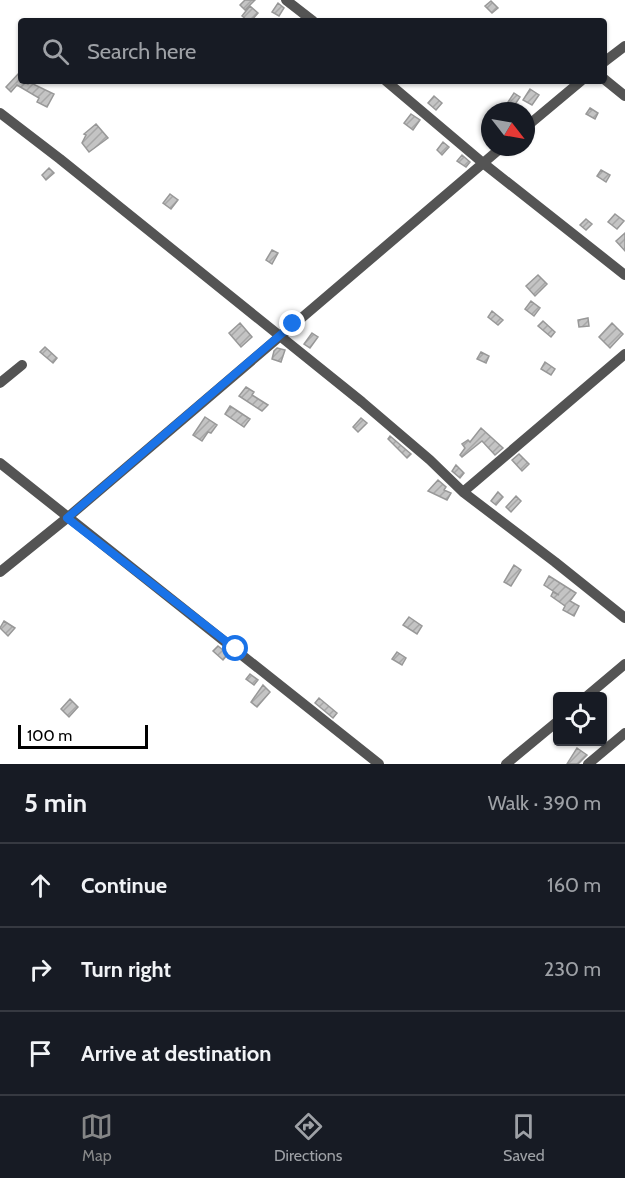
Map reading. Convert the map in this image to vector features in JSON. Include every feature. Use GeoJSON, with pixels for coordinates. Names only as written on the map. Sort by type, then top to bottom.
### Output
{"type":"FeatureCollection","features":[{"type":"Feature","properties":{"kind":"street"},"geometry":{"type":"LineString","coordinates":[[286,0],[309,18]]}},
{"type":"Feature","properties":{"kind":"street"},"geometry":{"type":"LineString","coordinates":[[607,60],[625,46]]}},
{"type":"Feature","properties":{"kind":"street"},"geometry":{"type":"LineString","coordinates":[[607,81],[625,96]]}},
{"type":"Feature","properties":{"kind":"street"},"geometry":{"type":"LineString","coordinates":[[390,84],[483,163],[625,275]]}},
{"type":"Feature","properties":{"kind":"street"},"geometry":{"type":"LineString","coordinates":[[535,119],[577,84]]}},
{"type":"Feature","properties":{"kind":"street"},"geometry":{"type":"LineString","coordinates":[[0,113],[362,402],[430,460],[463,492],[625,618]]}},
{"type":"Feature","properties":{"kind":"street"},"geometry":{"type":"LineString","coordinates":[[0,572],[67,518],[491,156]]}},
{"type":"Feature","properties":{"kind":"street"},"geometry":{"type":"LineString","coordinates":[[463,492],[625,354]]}},
{"type":"Feature","properties":{"kind":"street"},"geometry":{"type":"LineString","coordinates":[[0,383],[22,365]]}},
{"type":"Feature","properties":{"kind":"street"},"geometry":{"type":"LineString","coordinates":[[0,463],[379,764]]}},
{"type":"Feature","properties":{"kind":"street"},"geometry":{"type":"LineString","coordinates":[[592,692],[625,664]]}},
{"type":"Feature","properties":{"kind":"street"},"geometry":{"type":"LineString","coordinates":[[506,764],[553,725]]}},
{"type":"Feature","properties":{"kind":"street"},"geometry":{"type":"LineString","coordinates":[[588,764],[625,733]]}},
{"type":"Feature","properties":{"kind":"building"},"geometry":{"type":"Polygon","coordinates":[[[245,0],[255,0],[245,10],[240,5],[245,0]]]}},
{"type":"Feature","properties":{"kind":"building"},"geometry":{"type":"Polygon","coordinates":[[[491,1],[498,8],[492,13],[485,6],[491,1]]]}},
{"type":"Feature","properties":{"kind":"building"},"geometry":{"type":"Polygon","coordinates":[[[278,3],[284,8],[279,16],[272,12],[278,3]]]}},
{"type":"Feature","properties":{"kind":"building"},"geometry":{"type":"Polygon","coordinates":[[[250,6],[258,13],[254,18],[242,16],[250,6]]]}},
{"type":"Feature","properties":{"kind":"building"},"geometry":{"type":"Polygon","coordinates":[[[18,74],[18,84],[33,84],[54,94],[47,107],[37,102],[39,98],[17,85],[11,92],[6,87],[18,74]]]}},
{"type":"Feature","properties":{"kind":"building"},"geometry":{"type":"Polygon","coordinates":[[[530,89],[539,95],[534,102],[523,100],[530,89]]]}},
{"type":"Feature","properties":{"kind":"building"},"geometry":{"type":"Polygon","coordinates":[[[514,93],[520,97],[517,102],[508,102],[514,93]]]}},
{"type":"Feature","properties":{"kind":"building"},"geometry":{"type":"Polygon","coordinates":[[[434,96],[442,103],[436,110],[428,103],[434,96]]]}},
{"type":"Feature","properties":{"kind":"building"},"geometry":{"type":"Polygon","coordinates":[[[590,108],[598,113],[595,119],[586,114],[590,108]]]}},
{"type":"Feature","properties":{"kind":"building"},"geometry":{"type":"Polygon","coordinates":[[[411,114],[420,120],[413,130],[404,123],[411,114]]]}},
{"type":"Feature","properties":{"kind":"building"},"geometry":{"type":"Polygon","coordinates":[[[96,124],[108,138],[89,152],[82,143],[86,135],[84,134],[96,124]]]}},
{"type":"Feature","properties":{"kind":"building"},"geometry":{"type":"Polygon","coordinates":[[[443,142],[449,147],[442,155],[437,150],[443,142]]]}},
{"type":"Feature","properties":{"kind":"building"},"geometry":{"type":"Polygon","coordinates":[[[462,155],[470,162],[466,167],[457,161],[462,155]]]}},
{"type":"Feature","properties":{"kind":"building"},"geometry":{"type":"Polygon","coordinates":[[[49,168],[54,173],[46,180],[42,175],[49,168]]]}},
{"type":"Feature","properties":{"kind":"building"},"geometry":{"type":"Polygon","coordinates":[[[601,170],[610,175],[606,182],[597,176],[601,170]]]}},
{"type":"Feature","properties":{"kind":"building"},"geometry":{"type":"Polygon","coordinates":[[[170,194],[178,200],[171,209],[163,203],[170,194]]]}},
{"type":"Feature","properties":{"kind":"building"},"geometry":{"type":"Polygon","coordinates":[[[615,214],[624,221],[617,229],[608,222],[615,214]]]}},
{"type":"Feature","properties":{"kind":"building"},"geometry":{"type":"Polygon","coordinates":[[[586,219],[592,224],[586,230],[580,225],[586,219]]]}},
{"type":"Feature","properties":{"kind":"building"},"geometry":{"type":"Polygon","coordinates":[[[625,233],[625,251],[616,241],[625,233]]]}},
{"type":"Feature","properties":{"kind":"building"},"geometry":{"type":"Polygon","coordinates":[[[272,250],[278,253],[272,264],[266,260],[272,250]]]}},
{"type":"Feature","properties":{"kind":"building"},"geometry":{"type":"Polygon","coordinates":[[[538,275],[547,284],[535,296],[526,286],[538,275]]]}},
{"type":"Feature","properties":{"kind":"building"},"geometry":{"type":"Polygon","coordinates":[[[531,301],[540,308],[534,316],[525,309],[531,301]]]}},
{"type":"Feature","properties":{"kind":"building"},"geometry":{"type":"Polygon","coordinates":[[[492,311],[503,320],[498,325],[488,317],[492,311]]]}},
{"type":"Feature","properties":{"kind":"building"},"geometry":{"type":"Polygon","coordinates":[[[588,318],[589,326],[579,327],[578,320],[588,318]]]}},
{"type":"Feature","properties":{"kind":"building"},"geometry":{"type":"Polygon","coordinates":[[[543,321],[555,332],[551,337],[538,326],[543,321]]]}},
{"type":"Feature","properties":{"kind":"building"},"geometry":{"type":"Polygon","coordinates":[[[240,323],[252,337],[241,347],[229,333],[240,323]]]}},
{"type":"Feature","properties":{"kind":"building"},"geometry":{"type":"Polygon","coordinates":[[[612,323],[623,334],[610,348],[599,337],[612,323]]]}},
{"type":"Feature","properties":{"kind":"building"},"geometry":{"type":"Polygon","coordinates":[[[312,333],[318,337],[310,348],[304,344],[312,333]]]}},
{"type":"Feature","properties":{"kind":"building"},"geometry":{"type":"Polygon","coordinates":[[[45,347],[57,358],[53,363],[40,352],[45,347]]]}},
{"type":"Feature","properties":{"kind":"building"},"geometry":{"type":"Polygon","coordinates":[[[277,348],[285,350],[281,362],[272,359],[277,348]]]}},
{"type":"Feature","properties":{"kind":"building"},"geometry":{"type":"Polygon","coordinates":[[[481,352],[489,356],[486,363],[477,359],[481,352]]]}},
{"type":"Feature","properties":{"kind":"building"},"geometry":{"type":"Polygon","coordinates":[[[545,362],[555,369],[551,375],[541,369],[545,362]]]}},
{"type":"Feature","properties":{"kind":"building"},"geometry":{"type":"Polygon","coordinates":[[[246,387],[254,392],[252,395],[268,405],[262,411],[239,396],[246,387]]]}},
{"type":"Feature","properties":{"kind":"building"},"geometry":{"type":"Polygon","coordinates":[[[230,406],[250,419],[244,427],[225,414],[230,406]]]}},
{"type":"Feature","properties":{"kind":"building"},"geometry":{"type":"Polygon","coordinates":[[[205,417],[217,425],[202,441],[193,435],[205,417]]]}},
{"type":"Feature","properties":{"kind":"building"},"geometry":{"type":"Polygon","coordinates":[[[361,418],[367,423],[358,432],[353,427],[361,418]]]}},
{"type":"Feature","properties":{"kind":"building"},"geometry":{"type":"Polygon","coordinates":[[[481,428],[503,448],[495,455],[482,441],[462,457],[460,455],[465,448],[462,444],[468,440],[470,442],[481,428]]]}},
{"type":"Feature","properties":{"kind":"building"},"geometry":{"type":"Polygon","coordinates":[[[390,436],[411,454],[407,458],[388,439],[390,436]]]}},
{"type":"Feature","properties":{"kind":"building"},"geometry":{"type":"Polygon","coordinates":[[[519,454],[529,464],[522,471],[512,460],[519,454]]]}},
{"type":"Feature","properties":{"kind":"building"},"geometry":{"type":"Polygon","coordinates":[[[456,465],[464,473],[460,478],[452,471],[456,465]]]}},
{"type":"Feature","properties":{"kind":"building"},"geometry":{"type":"Polygon","coordinates":[[[438,480],[446,487],[444,490],[451,493],[447,500],[428,491],[438,480]]]}},
{"type":"Feature","properties":{"kind":"building"},"geometry":{"type":"Polygon","coordinates":[[[498,492],[503,497],[496,505],[491,501],[498,492]]]}},
{"type":"Feature","properties":{"kind":"building"},"geometry":{"type":"Polygon","coordinates":[[[516,496],[521,501],[511,512],[506,507],[516,496]]]}},
{"type":"Feature","properties":{"kind":"building"},"geometry":{"type":"Polygon","coordinates":[[[514,565],[521,570],[511,586],[504,582],[514,565]]]}},
{"type":"Feature","properties":{"kind":"building"},"geometry":{"type":"Polygon","coordinates":[[[549,576],[576,593],[570,601],[579,606],[574,616],[563,610],[565,606],[551,596],[553,592],[559,595],[544,585],[549,576]]]}},
{"type":"Feature","properties":{"kind":"building"},"geometry":{"type":"Polygon","coordinates":[[[409,617],[422,626],[417,634],[403,625],[409,617]]]}},
{"type":"Feature","properties":{"kind":"building"},"geometry":{"type":"Polygon","coordinates":[[[4,621],[15,628],[8,636],[0,628],[4,621]]]}},
{"type":"Feature","properties":{"kind":"building"},"geometry":{"type":"Polygon","coordinates":[[[218,646],[228,654],[223,660],[213,651],[218,646]]]}},
{"type":"Feature","properties":{"kind":"building"},"geometry":{"type":"Polygon","coordinates":[[[397,652],[406,658],[402,665],[392,659],[397,652]]]}},
{"type":"Feature","properties":{"kind":"building"},"geometry":{"type":"Polygon","coordinates":[[[250,674],[258,680],[254,685],[246,679],[250,674]]]}},
{"type":"Feature","properties":{"kind":"building"},"geometry":{"type":"Polygon","coordinates":[[[263,685],[270,692],[257,707],[251,702],[263,685]]]}},
{"type":"Feature","properties":{"kind":"building"},"geometry":{"type":"Polygon","coordinates":[[[319,698],[337,713],[333,718],[315,703],[319,698]]]}},
{"type":"Feature","properties":{"kind":"building"},"geometry":{"type":"Polygon","coordinates":[[[70,699],[78,707],[69,717],[61,709],[70,699]]]}},
{"type":"Feature","properties":{"kind":"building"},"geometry":{"type":"Polygon","coordinates":[[[577,748],[587,755],[578,764],[567,764],[577,748]]]}},
{"type":"Feature","properties":{"kind":"route"},"geometry":{"type":"LineString","coordinates":[[236,649],[67,518],[293,324]]}}]}
